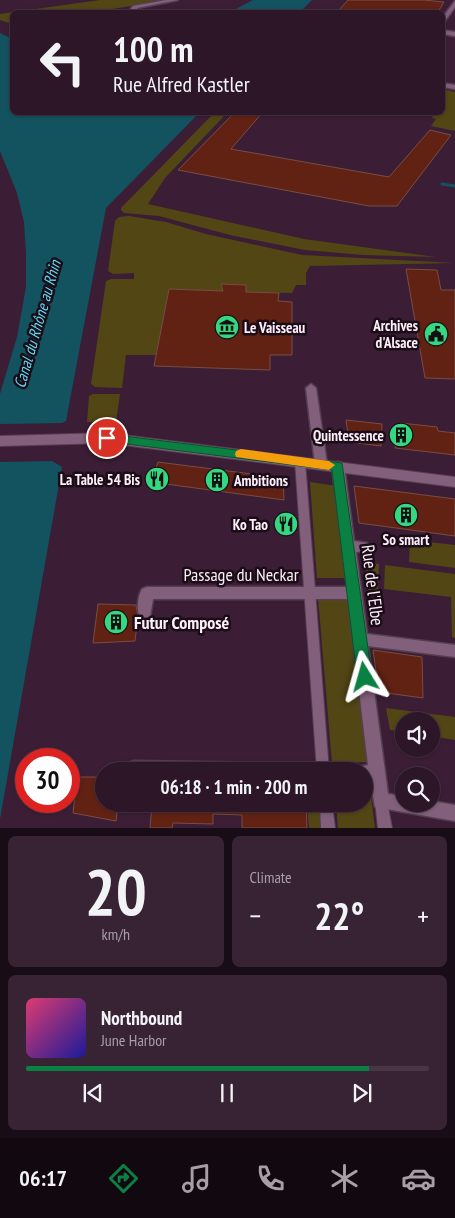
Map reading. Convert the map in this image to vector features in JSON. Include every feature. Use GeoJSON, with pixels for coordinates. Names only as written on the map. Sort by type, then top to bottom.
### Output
{"type":"FeatureCollection","features":[{"type":"Feature","properties":{"kind":"street"},"geometry":{"type":"LineString","coordinates":[[133,10],[135,7],[175,0]]}},
{"type":"Feature","properties":{"kind":"street"},"geometry":{"type":"LineString","coordinates":[[445,18],[455,3]]}},
{"type":"Feature","properties":{"kind":"street"},"geometry":{"type":"LineString","coordinates":[[311,388],[321,464]]}},
{"type":"Feature","properties":{"kind":"street"},"geometry":{"type":"LineString","coordinates":[[0,441],[107,438],[455,482]]}},
{"type":"Feature","properties":{"kind":"street"},"geometry":{"type":"LineString","coordinates":[[300,461],[322,762]]}},
{"type":"Feature","properties":{"kind":"street","name":"Rue de l'Elbe"},"geometry":{"type":"LineString","coordinates":[[338,466],[355,546],[354,593],[360,639],[370,762]]}},
{"type":"Feature","properties":{"kind":"street","name":"Passage du Neckar"},"geometry":{"type":"LineString","coordinates":[[145,613],[147,593],[354,593]]}},
{"type":"Feature","properties":{"kind":"street"},"geometry":{"type":"LineString","coordinates":[[360,639],[455,651]]}},
{"type":"Feature","properties":{"kind":"street","name":"Rue de l'Elbe"},"geometry":{"type":"LineString","coordinates":[[373,779],[381,801],[385,828]]}},
{"type":"Feature","properties":{"kind":"street"},"geometry":{"type":"LineString","coordinates":[[381,801],[455,813]]}},
{"type":"Feature","properties":{"kind":"street"},"geometry":{"type":"LineString","coordinates":[[327,812],[328,828]]}},
{"type":"Feature","properties":{"kind":"shaded area"},"geometry":{"type":"Polygon","coordinates":[[[100,0],[168,0],[106,10],[28,10],[100,0]]]}},
{"type":"Feature","properties":{"kind":"shaded area"},"geometry":{"type":"Polygon","coordinates":[[[10,12],[10,23],[0,20],[0,14],[10,12]]]}},
{"type":"Feature","properties":{"kind":"shaded area"},"geometry":{"type":"Polygon","coordinates":[[[446,90],[455,92],[455,131],[431,126],[436,119],[432,118],[433,115],[445,115],[446,90]]]}},
{"type":"Feature","properties":{"kind":"shaded area"},"geometry":{"type":"Polygon","coordinates":[[[212,115],[225,115],[165,178],[148,204],[304,239],[436,257],[363,255],[305,250],[230,235],[159,216],[124,213],[121,208],[212,115]]]}},
{"type":"Feature","properties":{"kind":"shaded area"},"geometry":{"type":"Polygon","coordinates":[[[129,216],[166,222],[206,234],[302,255],[455,263],[310,266],[306,273],[306,285],[296,285],[292,293],[246,292],[246,285],[221,284],[223,291],[169,289],[156,355],[126,355],[122,388],[95,387],[91,384],[106,281],[111,279],[134,279],[134,273],[113,274],[108,271],[115,221],[119,217],[129,216]]]}},
{"type":"Feature","properties":{"kind":"shaded area"},"geometry":{"type":"Polygon","coordinates":[[[93,394],[120,394],[116,422],[87,422],[89,396],[93,394]]]}},
{"type":"Feature","properties":{"kind":"shaded area"},"geometry":{"type":"Polygon","coordinates":[[[310,482],[337,486],[347,578],[317,578],[310,482]]]}},
{"type":"Feature","properties":{"kind":"shaded area"},"geometry":{"type":"Polygon","coordinates":[[[410,540],[455,545],[455,568],[409,562],[410,540]]]}},
{"type":"Feature","properties":{"kind":"shaded area"},"geometry":{"type":"Polygon","coordinates":[[[364,562],[379,564],[378,592],[368,590],[364,562]]]}},
{"type":"Feature","properties":{"kind":"shaded area"},"geometry":{"type":"Polygon","coordinates":[[[385,565],[455,574],[455,638],[452,637],[451,597],[384,589],[385,565]]]}},
{"type":"Feature","properties":{"kind":"shaded area"},"geometry":{"type":"Polygon","coordinates":[[[318,597],[349,598],[368,762],[332,762],[318,597]]]}},
{"type":"Feature","properties":{"kind":"shaded area"},"geometry":{"type":"Polygon","coordinates":[[[386,708],[417,712],[395,712],[395,731],[390,730],[386,708]]]}},
{"type":"Feature","properties":{"kind":"shaded area"},"geometry":{"type":"Polygon","coordinates":[[[440,715],[455,717],[455,740],[440,738],[440,715]]]}},
{"type":"Feature","properties":{"kind":"shaded area"},"geometry":{"type":"Polygon","coordinates":[[[308,812],[324,812],[326,828],[309,828],[308,812]]]}},
{"type":"Feature","properties":{"kind":"shaded area"},"geometry":{"type":"Polygon","coordinates":[[[337,812],[373,812],[375,828],[338,828],[337,812]]]}},
{"type":"Feature","properties":{"kind":"water"},"geometry":{"type":"Polygon","coordinates":[[[253,0],[312,0],[302,10],[234,10],[253,0]]]}},
{"type":"Feature","properties":{"kind":"water","name":"Canal du Rhône au Rhin"},"geometry":{"type":"Polygon","coordinates":[[[0,33],[10,38],[10,115],[197,115],[106,208],[66,421],[60,424],[52,461],[62,467],[0,819],[0,394],[17,337],[26,287],[26,253],[24,222],[17,193],[0,151],[0,33]]]}},
{"type":"Feature","properties":{"kind":"pier"},"geometry":{"type":"Polygon","coordinates":[[[69,421],[63,426],[55,461],[64,465],[53,461],[0,462],[0,424],[63,423],[69,421]]]}},
{"type":"Feature","properties":{"kind":"building"},"geometry":{"type":"Polygon","coordinates":[[[348,0],[424,0],[444,2],[439,10],[339,10],[348,0]]]}},
{"type":"Feature","properties":{"kind":"building"},"geometry":{"type":"Polygon","coordinates":[[[232,115],[260,115],[231,149],[389,177],[430,130],[451,135],[397,206],[369,206],[178,170],[232,115]]]}},
{"type":"Feature","properties":{"kind":"building","name":"Archives d'Alsace"},"geometry":{"type":"Polygon","coordinates":[[[406,269],[437,270],[441,290],[455,290],[455,379],[425,378],[406,269]]]}},
{"type":"Feature","properties":{"kind":"building","name":"Le Vaisseau"},"geometry":{"type":"Polygon","coordinates":[[[221,284],[246,285],[246,292],[279,293],[278,301],[292,302],[292,355],[270,355],[270,370],[154,366],[169,289],[223,291],[221,284]]]}},
{"type":"Feature","properties":{"kind":"building"},"geometry":{"type":"Polygon","coordinates":[[[346,420],[382,424],[381,446],[349,442],[346,420]]]}},
{"type":"Feature","properties":{"kind":"building"},"geometry":{"type":"Polygon","coordinates":[[[401,423],[437,427],[438,431],[455,433],[455,455],[395,448],[401,423]]]}},
{"type":"Feature","properties":{"kind":"building","name":"Ambitions"},"geometry":{"type":"Polygon","coordinates":[[[158,462],[283,478],[284,500],[151,482],[158,462]]]}},
{"type":"Feature","properties":{"kind":"building","name":"So smart"},"geometry":{"type":"Polygon","coordinates":[[[354,486],[455,499],[455,536],[359,523],[354,486]]]}},
{"type":"Feature","properties":{"kind":"building","name":"Futur Composé"},"geometry":{"type":"Polygon","coordinates":[[[98,604],[136,605],[138,616],[135,641],[93,643],[98,604]]]}},
{"type":"Feature","properties":{"kind":"building"},"geometry":{"type":"Polygon","coordinates":[[[373,650],[422,657],[423,698],[379,692],[373,650]]]}},
{"type":"Feature","properties":{"kind":"building"},"geometry":{"type":"Polygon","coordinates":[[[80,777],[95,777],[95,812],[117,812],[116,821],[73,813],[80,813],[80,777]]]}},
{"type":"Feature","properties":{"kind":"building"},"geometry":{"type":"Polygon","coordinates":[[[151,812],[306,812],[307,828],[242,828],[242,815],[213,814],[213,824],[173,823],[172,828],[150,828],[151,812]]]}},
{"type":"Feature","properties":{"kind":"waterway"},"geometry":{"type":"LineString","coordinates":[[442,184],[455,186]]}},
{"type":"Feature","properties":{"kind":"slow traffic"},"geometry":{"type":"LineString","coordinates":[[241,454],[329,465]]}},
{"type":"Feature","properties":{"kind":"place","name":"Le Vaisseau"},"geometry":{"type":"Point","coordinates":[227,327]}},
{"type":"Feature","properties":{"kind":"place","name":"Archives d'Alsace"},"geometry":{"type":"Point","coordinates":[436,334]}},
{"type":"Feature","properties":{"kind":"place","name":"Quintessence"},"geometry":{"type":"Point","coordinates":[401,435]}},
{"type":"Feature","properties":{"kind":"place","name":"La Table 54 Bis"},"geometry":{"type":"Point","coordinates":[157,479]}},
{"type":"Feature","properties":{"kind":"place","name":"Ambitions"},"geometry":{"type":"Point","coordinates":[217,480]}},
{"type":"Feature","properties":{"kind":"place","name":"So smart"},"geometry":{"type":"Point","coordinates":[406,515]}},
{"type":"Feature","properties":{"kind":"place","name":"Ko Tao"},"geometry":{"type":"Point","coordinates":[286,524]}},
{"type":"Feature","properties":{"kind":"place","name":"Futur Composé"},"geometry":{"type":"Point","coordinates":[116,622]}},
{"type":"Feature","properties":{"kind":"route"},"geometry":{"type":"LineString","coordinates":[[107,438],[338,466],[365,677]]}}]}
